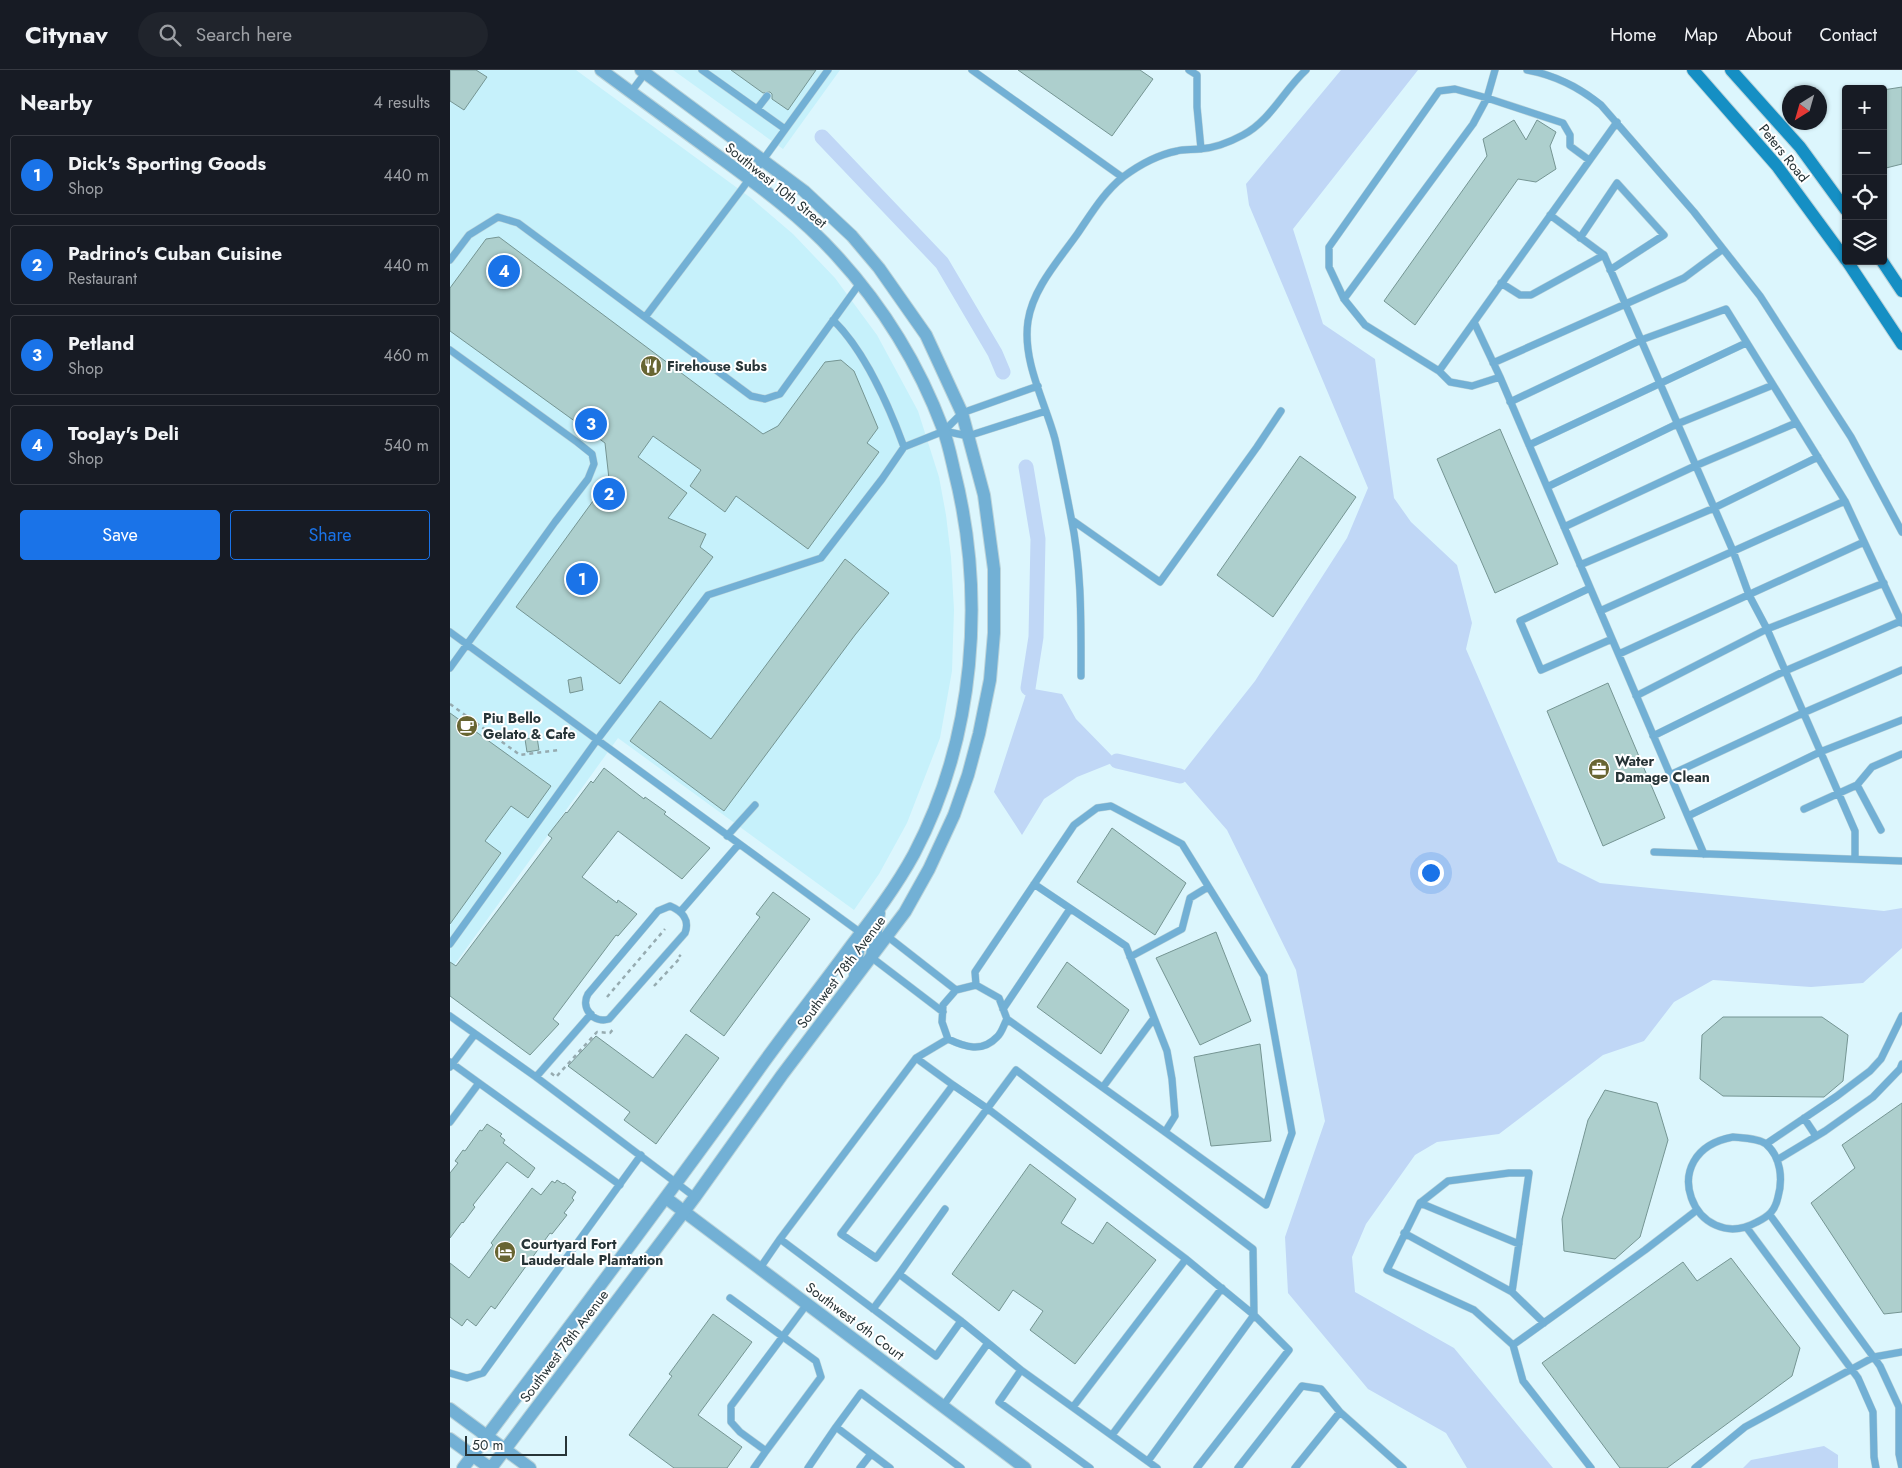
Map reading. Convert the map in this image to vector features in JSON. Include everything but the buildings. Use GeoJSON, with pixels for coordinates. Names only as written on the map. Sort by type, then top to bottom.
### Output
{"type":"FeatureCollection","features":[{"type":"Feature","properties":{"kind":"main road","name":"Peters Road"},"geometry":{"type":"LineString","coordinates":[[1693,70],[1777,166],[1842,255]]}},
{"type":"Feature","properties":{"kind":"main road","name":"Peters Road"},"geometry":{"type":"LineString","coordinates":[[1731,70],[1800,147],[1842,205]]}},
{"type":"Feature","properties":{"kind":"main road","name":"Peters Road"},"geometry":{"type":"LineString","coordinates":[[1849,265],[1902,344]]}},
{"type":"Feature","properties":{"kind":"main road"},"geometry":{"type":"LineString","coordinates":[[1885,265],[1902,290]]}},
{"type":"Feature","properties":{"kind":"street","name":"Southwest 10th Street"},"geometry":{"type":"LineString","coordinates":[[600,70],[749,179],[788,210],[834,253],[860,283],[906,347],[944,431]]}},
{"type":"Feature","properties":{"kind":"street","name":"Southwest 10th Street"},"geometry":{"type":"LineString","coordinates":[[645,71],[804,191],[852,236],[879,268],[926,335],[962,413]]}},
{"type":"Feature","properties":{"kind":"street","name":"Southwest 78th Avenue"},"geometry":{"type":"LineString","coordinates":[[491,1468],[696,1197],[782,1075],[887,936],[904,912],[929,869],[954,815],[980,734],[990,680],[994,633],[994,569],[984,494],[962,413]]}},
{"type":"Feature","properties":{"kind":"street","name":"Southwest 78th Avenue"},"geometry":{"type":"LineString","coordinates":[[463,1468],[677,1184],[764,1062],[879,910],[914,854],[934,811],[949,772],[959,736],[971,647],[971,570],[962,499],[944,431]]}},
{"type":"Feature","properties":{"kind":"street"},"geometry":{"type":"LineString","coordinates":[[871,957],[879,910]]}},
{"type":"Feature","properties":{"kind":"street"},"geometry":{"type":"LineString","coordinates":[[855,979],[860,933]]}},
{"type":"Feature","properties":{"kind":"street","name":"Southwest 6th Court"},"geometry":{"type":"LineString","coordinates":[[666,1198],[1025,1468]]}},
{"type":"Feature","properties":{"kind":"street"},"geometry":{"type":"LineString","coordinates":[[450,1409],[530,1468]]}},
{"type":"Feature","properties":{"kind":"street"},"geometry":{"type":"LineString","coordinates":[[450,1439],[491,1468]]}},
{"type":"Feature","properties":{"kind":"lane"},"geometry":{"type":"LineString","coordinates":[[702,70],[785,130]]}},
{"type":"Feature","properties":{"kind":"lane"},"geometry":{"type":"LineString","coordinates":[[646,316],[828,70]]}},
{"type":"Feature","properties":{"kind":"lane"},"geometry":{"type":"LineString","coordinates":[[972,70],[1122,177]]}},
{"type":"Feature","properties":{"kind":"lane"},"geometry":{"type":"LineString","coordinates":[[1189,70],[1197,75],[1197,107],[1201,149]]}},
{"type":"Feature","properties":{"kind":"lane"},"geometry":{"type":"LineString","coordinates":[[1082,676],[1078,564],[1072,520],[1054,438],[1031,364],[1028,322],[1032,305],[1043,282],[1096,207],[1122,177],[1158,156],[1179,150],[1220,146],[1244,135],[1262,122],[1298,77],[1306,70]]}},
{"type":"Feature","properties":{"kind":"lane"},"geometry":{"type":"LineString","coordinates":[[1344,299],[1473,124],[1487,98],[1495,70]]}},
{"type":"Feature","properties":{"kind":"lane"},"geometry":{"type":"LineString","coordinates":[[1527,70],[1567,83],[1585,92],[1602,105],[1694,212],[1760,296],[1851,437],[1902,532]]}},
{"type":"Feature","properties":{"kind":"lane"},"geometry":{"type":"LineString","coordinates":[[631,92],[645,71]]}},
{"type":"Feature","properties":{"kind":"lane"},"geometry":{"type":"LineString","coordinates":[[1500,377],[1472,386],[1450,382],[1438,371],[1365,325],[1344,299],[1329,267],[1329,247],[1439,91],[1455,89],[1563,123],[1570,135],[1570,146],[1589,160]]}},
{"type":"Feature","properties":{"kind":"lane"},"geometry":{"type":"LineString","coordinates":[[758,109],[767,96]]}},
{"type":"Feature","properties":{"kind":"lane"},"geometry":{"type":"LineString","coordinates":[[1438,371],[1617,122]]}},
{"type":"Feature","properties":{"kind":"lane"},"geometry":{"type":"LineString","coordinates":[[1580,238],[1616,183],[1664,235],[1610,270]]}},
{"type":"Feature","properties":{"kind":"lane"},"geometry":{"type":"LineString","coordinates":[[1550,215],[1604,255],[1733,551],[1749,595],[1767,629],[1855,831],[1855,859]]}},
{"type":"Feature","properties":{"kind":"lane"},"geometry":{"type":"LineString","coordinates":[[450,260],[469,235],[490,222],[498,218],[518,223],[646,316],[751,396],[765,399],[780,394],[860,283]]}},
{"type":"Feature","properties":{"kind":"lane"},"geometry":{"type":"LineString","coordinates":[[1494,363],[1684,278],[1723,249]]}},
{"type":"Feature","properties":{"kind":"lane"},"geometry":{"type":"LineString","coordinates":[[1501,284],[1520,296],[1531,296],[1604,255]]}},
{"type":"Feature","properties":{"kind":"lane"},"geometry":{"type":"LineString","coordinates":[[1510,402],[1641,340],[1726,309],[1845,501],[1902,622],[1785,671],[1653,736]]}},
{"type":"Feature","properties":{"kind":"lane"},"geometry":{"type":"LineString","coordinates":[[833,320],[842,328],[867,365],[904,447]]}},
{"type":"Feature","properties":{"kind":"lane"},"geometry":{"type":"LineString","coordinates":[[1474,322],[1494,363],[1704,854]]}},
{"type":"Feature","properties":{"kind":"lane"},"geometry":{"type":"LineString","coordinates":[[1529,445],[1746,343]]}},
{"type":"Feature","properties":{"kind":"lane"},"geometry":{"type":"LineString","coordinates":[[450,350],[577,442],[592,454],[594,464],[588,479],[450,668]]}},
{"type":"Feature","properties":{"kind":"lane"},"geometry":{"type":"LineString","coordinates":[[1547,487],[1677,424],[1773,385]]}},
{"type":"Feature","properties":{"kind":"lane"},"geometry":{"type":"LineString","coordinates":[[450,944],[597,740],[708,595],[821,558],[882,479],[904,447],[944,431],[962,413],[1038,386]]}},
{"type":"Feature","properties":{"kind":"lane"},"geometry":{"type":"LineString","coordinates":[[1072,520],[1160,582],[1257,447],[1281,410]]}},
{"type":"Feature","properties":{"kind":"lane"},"geometry":{"type":"LineString","coordinates":[[944,431],[968,436],[1046,411]]}},
{"type":"Feature","properties":{"kind":"lane"},"geometry":{"type":"LineString","coordinates":[[1564,527],[1695,466],[1796,423]]}},
{"type":"Feature","properties":{"kind":"lane"},"geometry":{"type":"LineString","coordinates":[[1580,565],[1714,508],[1818,457]]}},
{"type":"Feature","properties":{"kind":"lane"},"geometry":{"type":"LineString","coordinates":[[1600,610],[1845,501]]}},
{"type":"Feature","properties":{"kind":"lane"},"geometry":{"type":"LineString","coordinates":[[1618,654],[1864,542]]}},
{"type":"Feature","properties":{"kind":"lane"},"geometry":{"type":"LineString","coordinates":[[1636,696],[1767,629],[1884,583]]}},
{"type":"Feature","properties":{"kind":"lane"},"geometry":{"type":"LineString","coordinates":[[1590,588],[1520,621],[1541,670],[1612,639]]}},
{"type":"Feature","properties":{"kind":"lane"},"geometry":{"type":"LineString","coordinates":[[450,632],[860,933]]}},
{"type":"Feature","properties":{"kind":"lane"},"geometry":{"type":"LineString","coordinates":[[1670,775],[1803,713],[1902,670]]}},
{"type":"Feature","properties":{"kind":"lane"},"geometry":{"type":"LineString","coordinates":[[1688,816],[1820,752],[1902,720]]}},
{"type":"Feature","properties":{"kind":"lane"},"geometry":{"type":"LineString","coordinates":[[1804,809],[1857,785],[1872,767],[1902,754]]}},
{"type":"Feature","properties":{"kind":"lane"},"geometry":{"type":"LineString","coordinates":[[1857,785],[1881,830]]}},
{"type":"Feature","properties":{"kind":"lane"},"geometry":{"type":"LineString","coordinates":[[727,836],[755,805]]}},
{"type":"Feature","properties":{"kind":"lane"},"geometry":{"type":"LineString","coordinates":[[976,985],[975,972],[1074,825],[1097,808],[1111,806],[1182,844],[1264,976],[1292,1133],[1266,1205],[1007,1019],[999,998],[976,985],[956,990],[943,1005],[942,1022],[948,1039],[965,1048],[981,1047],[998,1037],[1007,1019]]}},
{"type":"Feature","properties":{"kind":"lane"},"geometry":{"type":"LineString","coordinates":[[680,912],[739,844]]}},
{"type":"Feature","properties":{"kind":"lane"},"geometry":{"type":"LineString","coordinates":[[1654,852],[1902,861]]}},
{"type":"Feature","properties":{"kind":"lane"},"geometry":{"type":"LineString","coordinates":[[1034,884],[1126,946],[1167,1051],[1172,1079],[1175,1116],[1165,1132]]}},
{"type":"Feature","properties":{"kind":"lane"},"geometry":{"type":"LineString","coordinates":[[1130,957],[1182,929],[1190,898],[1208,887]]}},
{"type":"Feature","properties":{"kind":"lane"},"geometry":{"type":"LineString","coordinates":[[670,906],[680,912],[686,918],[688,926],[685,933],[665,956],[609,1019],[602,1021],[591,1014],[586,1008],[585,1000],[588,994],[658,911],[670,906]]}},
{"type":"Feature","properties":{"kind":"lane"},"geometry":{"type":"LineString","coordinates":[[1003,1009],[1070,909]]}},
{"type":"Feature","properties":{"kind":"lane"},"geometry":{"type":"LineString","coordinates":[[887,936],[956,990]]}},
{"type":"Feature","properties":{"kind":"lane"},"geometry":{"type":"LineString","coordinates":[[871,957],[943,1012]]}},
{"type":"Feature","properties":{"kind":"lane"},"geometry":{"type":"LineString","coordinates":[[536,1077],[591,1014]]}},
{"type":"Feature","properties":{"kind":"lane"},"geometry":{"type":"LineString","coordinates":[[450,1016],[536,1077],[696,1197]]}},
{"type":"Feature","properties":{"kind":"lane"},"geometry":{"type":"LineString","coordinates":[[1766,1144],[1837,1096],[1870,1071],[1881,1059],[1902,1016]]}},
{"type":"Feature","properties":{"kind":"lane"},"geometry":{"type":"LineString","coordinates":[[1102,1087],[1154,1018]]}},
{"type":"Feature","properties":{"kind":"lane"},"geometry":{"type":"LineString","coordinates":[[475,1034],[451,1064],[620,1185]]}},
{"type":"Feature","properties":{"kind":"lane"},"geometry":{"type":"LineString","coordinates":[[760,1268],[916,1058],[948,1039]]}},
{"type":"Feature","properties":{"kind":"lane"},"geometry":{"type":"LineString","coordinates":[[916,1058],[988,1109],[1186,1259],[1254,1315],[1289,1350],[1197,1468]]}},
{"type":"Feature","properties":{"kind":"lane"},"geometry":{"type":"LineString","coordinates":[[1777,1160],[1873,1097],[1902,1064]]}},
{"type":"Feature","properties":{"kind":"lane"},"geometry":{"type":"LineString","coordinates":[[953,1085],[841,1234],[876,1258],[1016,1070],[1253,1249],[1254,1315],[1148,1462]]}},
{"type":"Feature","properties":{"kind":"lane"},"geometry":{"type":"LineString","coordinates":[[450,1122],[479,1083]]}},
{"type":"Feature","properties":{"kind":"lane"},"geometry":{"type":"LineString","coordinates":[[1804,1118],[1816,1136]]}},
{"type":"Feature","properties":{"kind":"lane"},"geometry":{"type":"LineString","coordinates":[[1747,1138],[1766,1144],[1777,1160],[1781,1172],[1778,1198],[1770,1214],[1747,1228],[1733,1229],[1719,1226],[1707,1220],[1697,1210],[1690,1198],[1688,1183],[1690,1169],[1696,1156],[1706,1146],[1719,1139],[1747,1138]]}},
{"type":"Feature","properties":{"kind":"lane"},"geometry":{"type":"LineString","coordinates":[[450,1373],[467,1378],[483,1373],[641,1156]]}},
{"type":"Feature","properties":{"kind":"lane"},"geometry":{"type":"LineString","coordinates":[[1512,1292],[1529,1173],[1509,1173],[1448,1181],[1420,1203],[1386,1270],[1474,1310],[1513,1345],[1523,1381],[1591,1468]]}},
{"type":"Feature","properties":{"kind":"lane"},"geometry":{"type":"LineString","coordinates":[[1420,1203],[1519,1244]]}},
{"type":"Feature","properties":{"kind":"lane"},"geometry":{"type":"LineString","coordinates":[[873,1309],[945,1209]]}},
{"type":"Feature","properties":{"kind":"lane"},"geometry":{"type":"LineString","coordinates":[[1513,1345],[1697,1210]]}},
{"type":"Feature","properties":{"kind":"lane"},"geometry":{"type":"LineString","coordinates":[[1770,1214],[1880,1366],[1899,1407],[1899,1454],[1902,1468]]}},
{"type":"Feature","properties":{"kind":"lane"},"geometry":{"type":"LineString","coordinates":[[1747,1228],[1858,1378],[1873,1412],[1876,1468]]}},
{"type":"Feature","properties":{"kind":"lane"},"geometry":{"type":"LineString","coordinates":[[1404,1233],[1512,1292],[1544,1323]]}},
{"type":"Feature","properties":{"kind":"lane"},"geometry":{"type":"LineString","coordinates":[[780,1239],[936,1356],[961,1321]]}},
{"type":"Feature","properties":{"kind":"lane"},"geometry":{"type":"LineString","coordinates":[[1073,1407],[1186,1259]]}},
{"type":"Feature","properties":{"kind":"lane"},"geometry":{"type":"LineString","coordinates":[[899,1274],[1021,1370],[1157,1468]]}},
{"type":"Feature","properties":{"kind":"lane"},"geometry":{"type":"LineString","coordinates":[[1112,1436],[1222,1288]]}},
{"type":"Feature","properties":{"kind":"lane"},"geometry":{"type":"LineString","coordinates":[[730,1298],[816,1361],[820,1377],[754,1468]]}},
{"type":"Feature","properties":{"kind":"lane"},"geometry":{"type":"LineString","coordinates":[[766,1451],[740,1432],[730,1422],[731,1406],[807,1304]]}},
{"type":"Feature","properties":{"kind":"lane"},"geometry":{"type":"LineString","coordinates":[[943,1406],[988,1343]]}},
{"type":"Feature","properties":{"kind":"lane"},"geometry":{"type":"LineString","coordinates":[[1695,1468],[1745,1427],[1874,1356],[1902,1352]]}},
{"type":"Feature","properties":{"kind":"lane"},"geometry":{"type":"LineString","coordinates":[[1021,1370],[999,1402],[1090,1468]]}},
{"type":"Feature","properties":{"kind":"lane"},"geometry":{"type":"LineString","coordinates":[[1238,1468],[1302,1386],[1321,1389],[1340,1412],[1403,1468]]}},
{"type":"Feature","properties":{"kind":"lane"},"geometry":{"type":"LineString","coordinates":[[808,1468],[861,1393],[961,1468]]}},
{"type":"Feature","properties":{"kind":"lane"},"geometry":{"type":"LineString","coordinates":[[1295,1468],[1340,1412]]}},
{"type":"Feature","properties":{"kind":"lane"},"geometry":{"type":"LineString","coordinates":[[836,1427],[890,1468]]}},
{"type":"Feature","properties":{"kind":"lane"},"geometry":{"type":"LineString","coordinates":[[860,1468],[871,1454]]}},
{"type":"Feature","properties":{"kind":"path"},"geometry":{"type":"LineString","coordinates":[[450,704],[520,755],[559,750]]}},
{"type":"Feature","properties":{"kind":"path"},"geometry":{"type":"LineString","coordinates":[[607,997],[665,929]]}},
{"type":"Feature","properties":{"kind":"path"},"geometry":{"type":"LineString","coordinates":[[658,937],[662,940]]}},
{"type":"Feature","properties":{"kind":"path"},"geometry":{"type":"LineString","coordinates":[[613,990],[620,995]]}},
{"type":"Feature","properties":{"kind":"shaded area"},"geometry":{"type":"Polygon","coordinates":[[[450,70],[576,70],[751,198],[793,234],[835,278],[877,335],[918,411],[939,477],[946,515],[954,610],[952,671],[940,738],[907,823],[879,874],[854,910],[618,738],[450,971],[450,70]]]}},
{"type":"Feature","properties":{"kind":"shaded area"},"geometry":{"type":"Polygon","coordinates":[[[673,70],[840,70],[783,149],[673,70]]]}},
{"type":"Feature","properties":{"kind":"shaded area"},"geometry":{"type":"Polygon","coordinates":[[[1341,70],[1418,70],[1293,229],[1323,324],[1375,359],[1394,498],[1411,522],[1457,565],[1472,623],[1466,649],[1558,862],[1600,883],[1884,911],[1902,908],[1902,948],[1863,983],[1811,987],[1713,980],[1674,1002],[1644,1041],[1603,1055],[1499,1134],[1437,1142],[1415,1155],[1366,1224],[1352,1257],[1355,1292],[1454,1348],[1553,1468],[1467,1468],[1446,1433],[1368,1389],[1288,1293],[1285,1237],[1325,1121],[1296,970],[1227,830],[1180,776],[1255,681],[1347,538],[1368,488],[1249,205],[1246,184],[1341,70]]]}},
{"type":"Feature","properties":{"kind":"shaded area"},"geometry":{"type":"Polygon","coordinates":[[[1028,688],[1062,694],[1076,719],[1117,761],[1077,777],[1044,799],[1022,835],[994,792],[1028,688]]]}},
{"type":"Feature","properties":{"kind":"shaded area"},"geometry":{"type":"Polygon","coordinates":[[[1824,1446],[1838,1455],[1838,1468],[1743,1468],[1751,1460],[1824,1446]]]}},
{"type":"Feature","properties":{"kind":"waterway"},"geometry":{"type":"LineString","coordinates":[[822,137],[942,263],[995,353],[1003,372]]}},
{"type":"Feature","properties":{"kind":"waterway"},"geometry":{"type":"LineString","coordinates":[[1026,467],[1038,539],[1036,637],[1028,688]]}},
{"type":"Feature","properties":{"kind":"waterway"},"geometry":{"type":"LineString","coordinates":[[1117,761],[1180,776]]}},
{"type":"Feature","properties":{"kind":"place","name":"TooJay's Deli"},"geometry":{"type":"Point","coordinates":[504,271]}},
{"type":"Feature","properties":{"kind":"place","name":"Firehouse Subs"},"geometry":{"type":"Point","coordinates":[651,366]}},
{"type":"Feature","properties":{"kind":"place","name":"Petland"},"geometry":{"type":"Point","coordinates":[591,424]}},
{"type":"Feature","properties":{"kind":"place","name":"Padrino's Cuban Cuisine"},"geometry":{"type":"Point","coordinates":[609,494]}},
{"type":"Feature","properties":{"kind":"place","name":"Dick's Sporting Goods"},"geometry":{"type":"Point","coordinates":[582,579]}},
{"type":"Feature","properties":{"kind":"place","name":"Piu Bello Gelato & Cafe"},"geometry":{"type":"Point","coordinates":[467,726]}},
{"type":"Feature","properties":{"kind":"place","name":"Water Damage Clean"},"geometry":{"type":"Point","coordinates":[1599,769]}},
{"type":"Feature","properties":{"kind":"place","name":"Courtyard Fort Lauderdale Plantation"},"geometry":{"type":"Point","coordinates":[505,1252]}}]}
